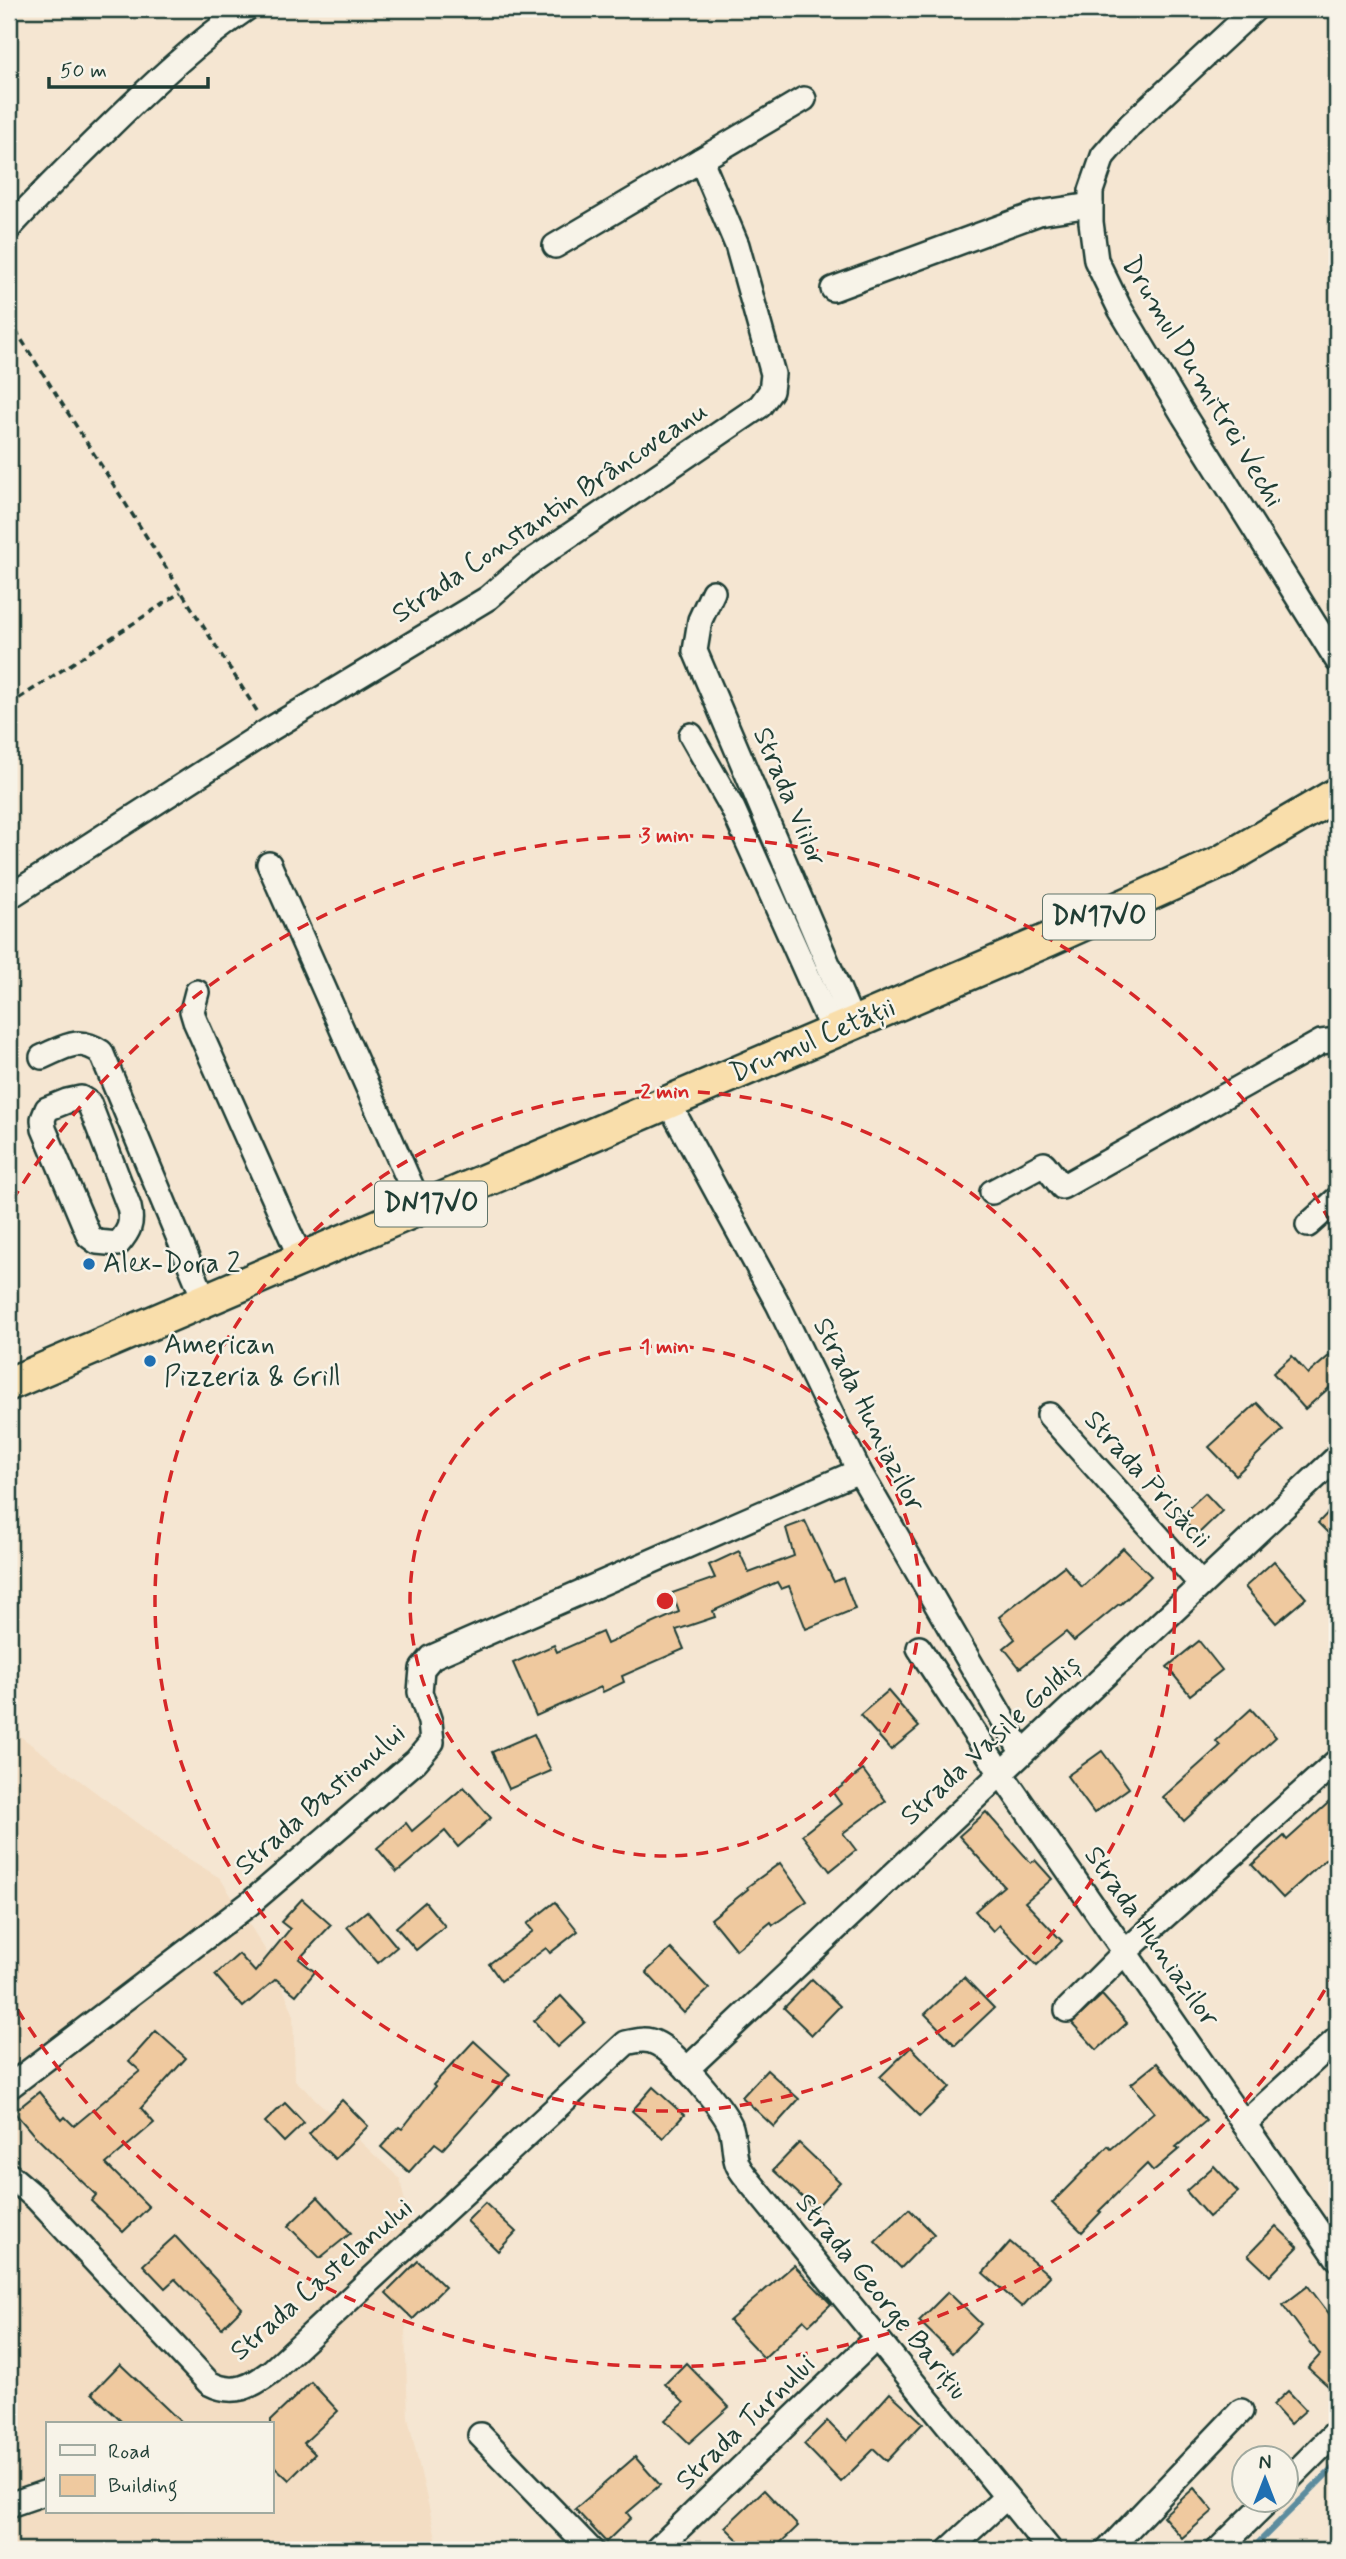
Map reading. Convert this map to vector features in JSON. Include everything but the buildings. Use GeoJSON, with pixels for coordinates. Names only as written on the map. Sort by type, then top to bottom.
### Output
{"type":"FeatureCollection","features":[{"type":"Feature","properties":{"kind":"highway","name":"Drumul Cetății"},"geometry":{"type":"LineString","coordinates":[[9,1384],[1048,940],[1221,862],[1337,794]]}},
{"type":"Feature","properties":{"kind":"street"},"geometry":{"type":"LineString","coordinates":[[9,228],[158,79],[214,31],[246,9]]}},
{"type":"Feature","properties":{"kind":"street","name":"Drumul Dumitrei Vechi"},"geometry":{"type":"LineString","coordinates":[[1255,9],[1130,125],[1103,156],[1091,191],[1096,260],[1120,309],[1184,416],[1337,660]]}},
{"type":"Feature","properties":{"kind":"street"},"geometry":{"type":"LineString","coordinates":[[555,246],[804,99]]}},
{"type":"Feature","properties":{"kind":"street","name":"Strada Constantin Brâncoveanu"},"geometry":{"type":"LineString","coordinates":[[9,897],[269,730],[488,598],[526,565],[749,414],[766,399],[771,391],[773,374],[737,245],[701,160]]}},
{"type":"Feature","properties":{"kind":"street"},"geometry":{"type":"LineString","coordinates":[[833,289],[1039,213],[1091,205]]}},
{"type":"Feature","properties":{"kind":"street","name":"Strada Viilor"},"geometry":{"type":"LineString","coordinates":[[713,592],[700,620],[695,651],[843,1028]]}},
{"type":"Feature","properties":{"kind":"street"},"geometry":{"type":"LineString","coordinates":[[691,735],[733,809],[843,1028]]}},
{"type":"Feature","properties":{"kind":"street"},"geometry":{"type":"LineString","coordinates":[[269,864],[421,1208]]}},
{"type":"Feature","properties":{"kind":"street"},"geometry":{"type":"LineString","coordinates":[[197,992],[192,1011],[195,1021],[301,1259]]}},
{"type":"Feature","properties":{"kind":"street"},"geometry":{"type":"LineString","coordinates":[[992,1192],[1044,1164],[1062,1187],[1321,1042],[1337,1040]]}},
{"type":"Feature","properties":{"kind":"street"},"geometry":{"type":"LineString","coordinates":[[42,1057],[65,1046],[82,1042],[101,1052],[205,1301]]}},
{"type":"Feature","properties":{"kind":"street"},"geometry":{"type":"LineString","coordinates":[[81,1098],[89,1103],[130,1207],[132,1220],[129,1232],[118,1244],[97,1242],[89,1236],[44,1129],[43,1119],[47,1109],[81,1098]]}},
{"type":"Feature","properties":{"kind":"street","name":"Strada Huniazilor"},"geometry":{"type":"LineString","coordinates":[[668,1102],[778,1304],[859,1471],[1022,1752]]}},
{"type":"Feature","properties":{"kind":"street"},"geometry":{"type":"LineString","coordinates":[[1308,1225],[1337,1199]]}},
{"type":"Feature","properties":{"kind":"street","name":"Strada Prisăcii"},"geometry":{"type":"LineString","coordinates":[[1049,1415],[1201,1584]]}},
{"type":"Feature","properties":{"kind":"street","name":"Strada Vasile Goldiș"},"geometry":{"type":"LineString","coordinates":[[687,2069],[1337,1457]]}},
{"type":"Feature","properties":{"kind":"street","name":"Strada Bastionului"},"geometry":{"type":"LineString","coordinates":[[9,2087],[249,1904],[416,1761],[432,1742],[430,1722],[420,1692],[422,1669],[432,1657],[859,1471]]}},
{"type":"Feature","properties":{"kind":"street","name":"Strada Huniazilor"},"geometry":{"type":"LineString","coordinates":[[919,1648],[1000,1772],[1337,2258]]}},
{"type":"Feature","properties":{"kind":"street"},"geometry":{"type":"LineString","coordinates":[[1067,2010],[1125,1952],[1337,1761]]}},
{"type":"Feature","properties":{"kind":"street","name":"Strada Castelanului"},"geometry":{"type":"LineString","coordinates":[[9,2175],[36,2198],[209,2383],[219,2389],[233,2391],[251,2386],[272,2371],[626,2043],[641,2039],[656,2043],[672,2053],[687,2069]]}},
{"type":"Feature","properties":{"kind":"street"},"geometry":{"type":"LineString","coordinates":[[1244,2124],[1337,2039]]}},
{"type":"Feature","properties":{"kind":"street","name":"Strada George Barițiu"},"geometry":{"type":"LineString","coordinates":[[687,2069],[729,2123],[736,2143],[737,2162],[749,2181],[1050,2550]]}},
{"type":"Feature","properties":{"kind":"street","name":"Strada Turnului"},"geometry":{"type":"LineString","coordinates":[[656,2550],[876,2338]]}},
{"type":"Feature","properties":{"kind":"street"},"geometry":{"type":"LineString","coordinates":[[1108,2550],[1241,2411]]}},
{"type":"Feature","properties":{"kind":"street"},"geometry":{"type":"LineString","coordinates":[[1300,2468],[1337,2431]]}},
{"type":"Feature","properties":{"kind":"street"},"geometry":{"type":"LineString","coordinates":[[480,2435],[591,2550]]}},
{"type":"Feature","properties":{"kind":"street"},"geometry":{"type":"LineString","coordinates":[[9,2505],[46,2492]]}},
{"type":"Feature","properties":{"kind":"street"},"geometry":{"type":"LineString","coordinates":[[949,2550],[1005,2498]]}},
{"type":"Feature","properties":{"kind":"street"},"geometry":{"type":"LineString","coordinates":[[1219,2550],[1255,2514]]}},
{"type":"Feature","properties":{"kind":"path"},"geometry":{"type":"LineString","coordinates":[[9,320],[269,730]]}},
{"type":"Feature","properties":{"kind":"path"},"geometry":{"type":"LineString","coordinates":[[9,705],[181,592]]}},
{"type":"Feature","properties":{"kind":"shaded area"},"geometry":{"type":"Polygon","coordinates":[[[9,1728],[168,1846],[220,1878],[273,1962],[293,2013],[295,2080],[400,2179],[421,2280],[405,2331],[408,2418],[439,2550],[9,2550],[9,1728]]]}},
{"type":"Feature","properties":{"kind":"waterway"},"geometry":{"type":"LineString","coordinates":[[1251,2550],[1337,2464]]}},
{"type":"Feature","properties":{"kind":"place","name":"Alex-Dora 2"},"geometry":{"type":"Point","coordinates":[89,1264]}},
{"type":"Feature","properties":{"kind":"place","name":"American Pizzeria & Grill"},"geometry":{"type":"Point","coordinates":[150,1361]}}]}
